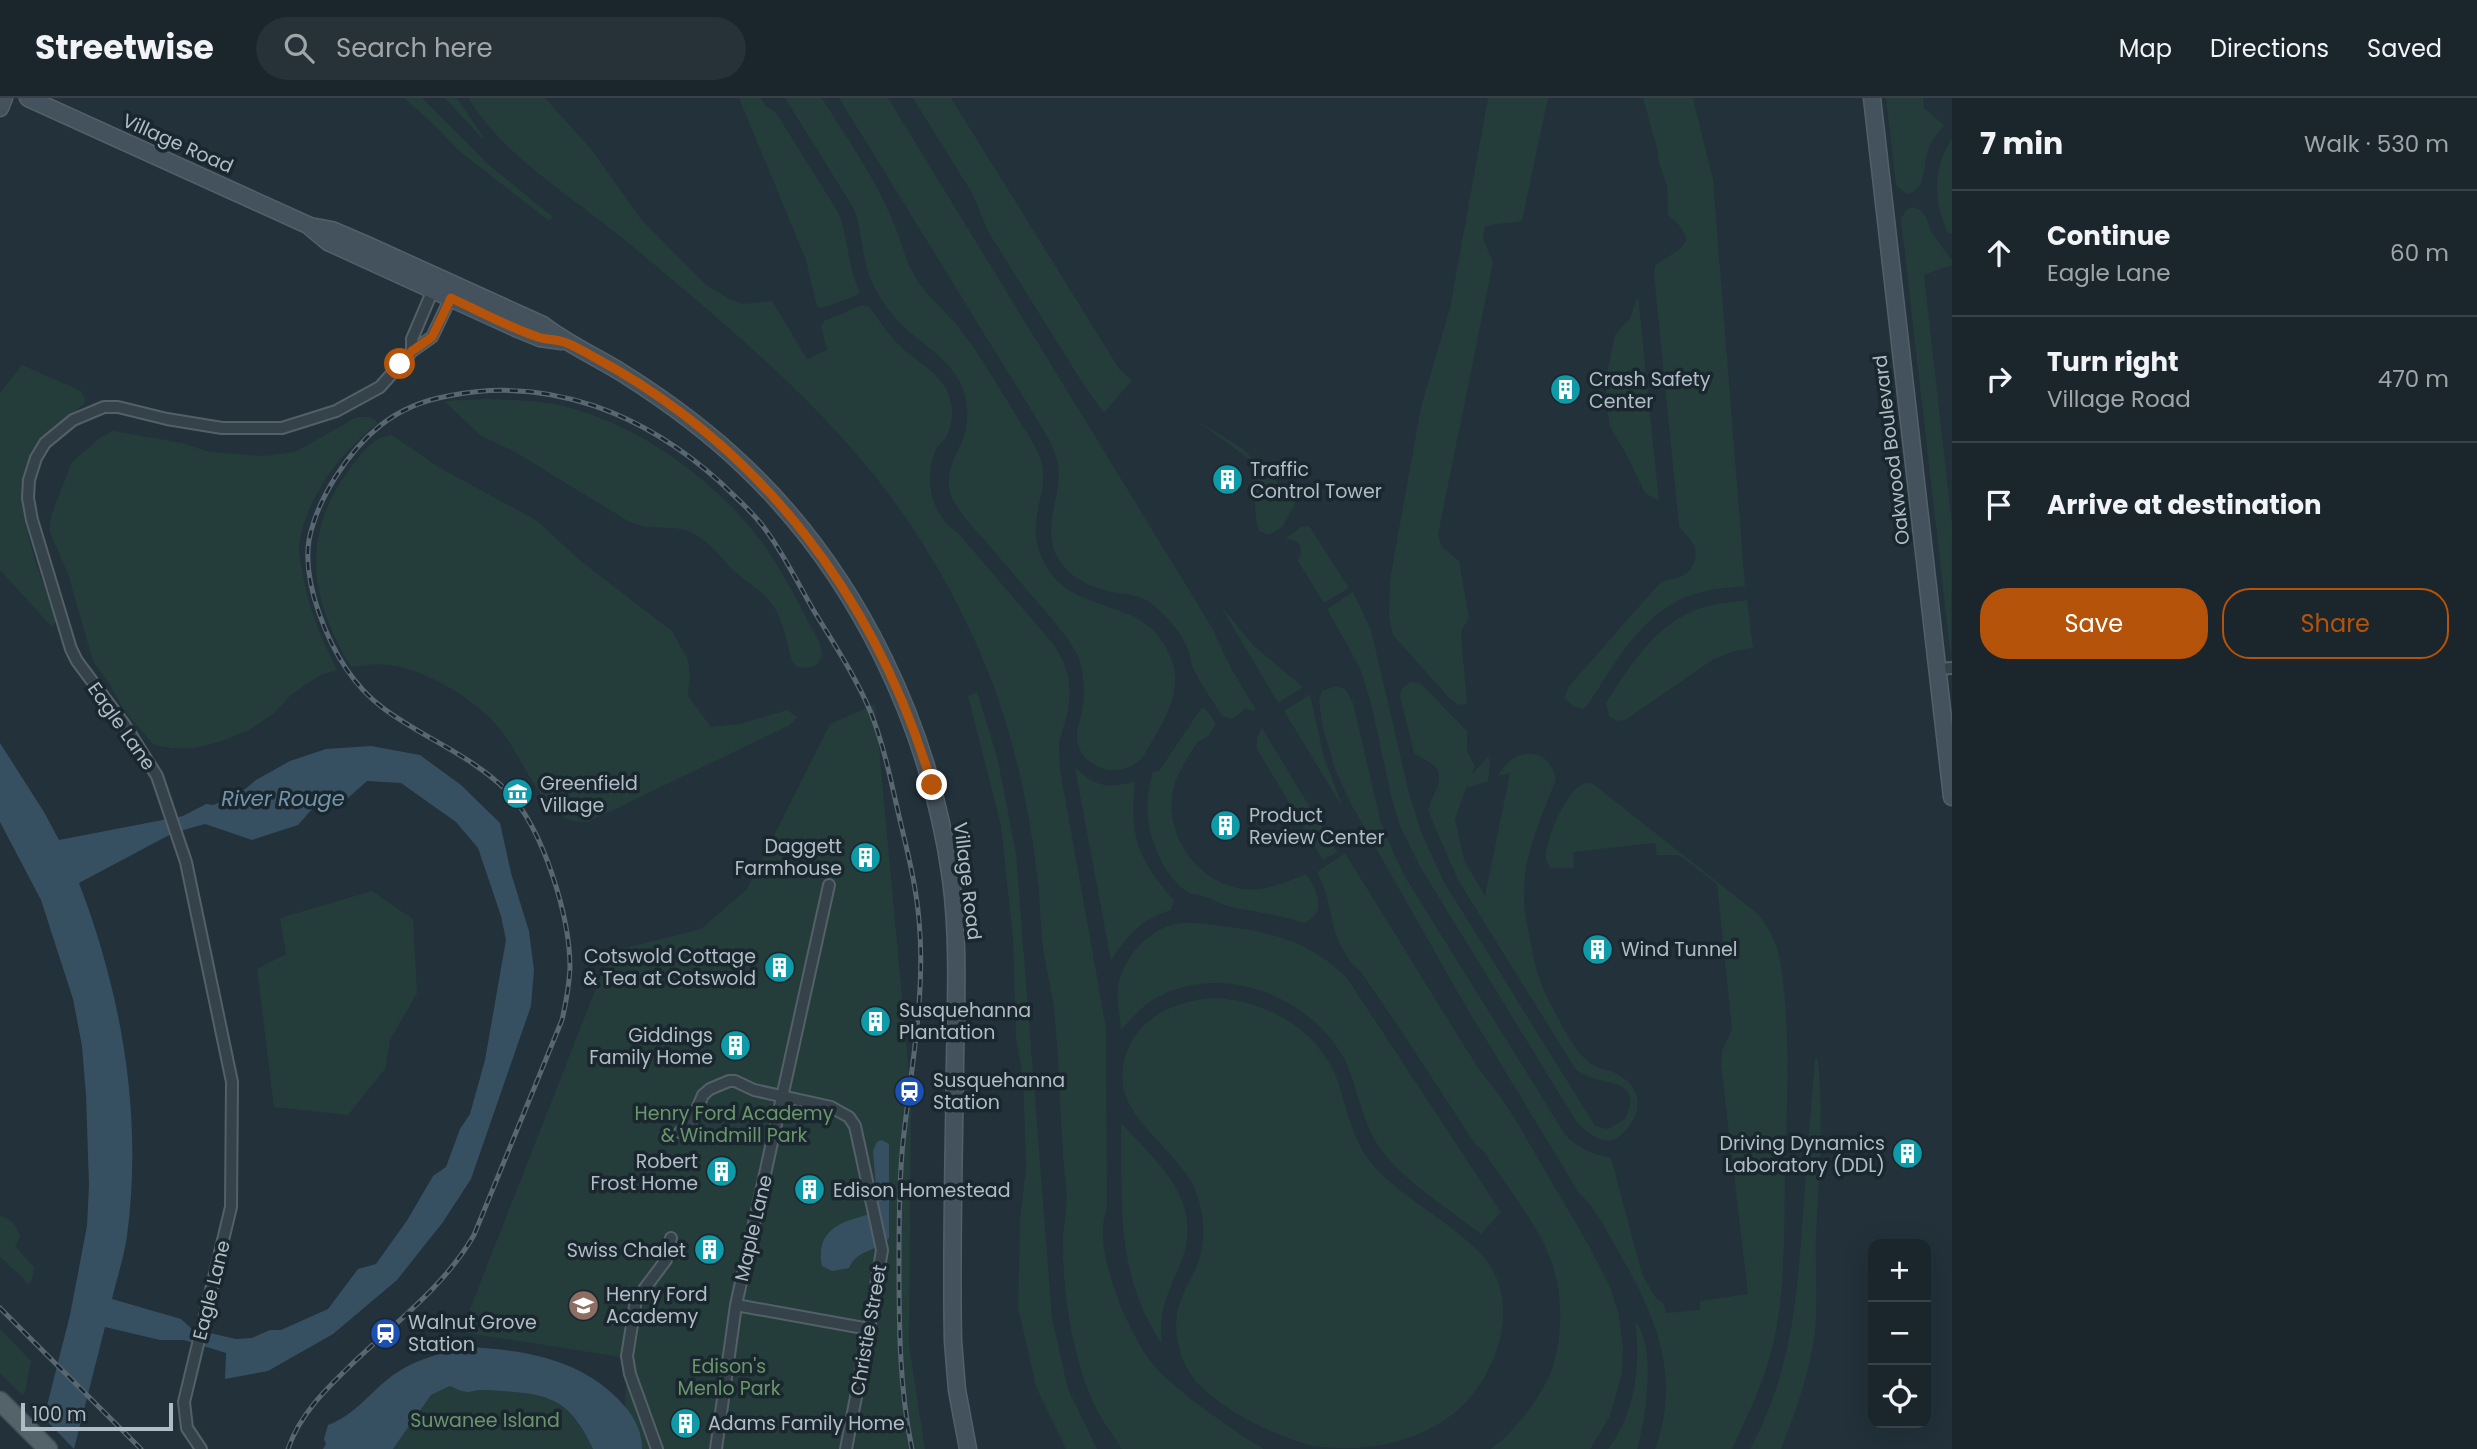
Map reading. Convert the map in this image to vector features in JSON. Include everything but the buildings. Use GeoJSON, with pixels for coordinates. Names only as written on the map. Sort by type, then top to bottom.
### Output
{"type":"FeatureCollection","features":[{"type":"Feature","properties":{"kind":"main road"},"geometry":{"type":"LineString","coordinates":[[0,1401],[48,1449]]}},
{"type":"Feature","properties":{"kind":"street"},"geometry":{"type":"LineString","coordinates":[[0,108],[4,98]]}},
{"type":"Feature","properties":{"kind":"street","name":"Village Road"},"geometry":{"type":"LineString","coordinates":[[28,98],[310,226],[328,242],[435,283],[540,338],[565,342],[620,372],[673,406],[724,447],[773,495],[821,554],[885,661],[911,721],[939,816],[953,909],[957,979],[953,1342],[957,1390],[968,1449]]}},
{"type":"Feature","properties":{"kind":"street","name":"Oakwood Boulevard"},"geometry":{"type":"LineString","coordinates":[[1872,98],[1945,669],[1952,797]]}},
{"type":"Feature","properties":{"kind":"street","name":"Eagle Lane"},"geometry":{"type":"LineString","coordinates":[[412,351],[412,338],[435,283]]}},
{"type":"Feature","properties":{"kind":"street","name":"Eagle Lane"},"geometry":{"type":"LineString","coordinates":[[201,1449],[187,1427],[184,1402],[231,1207],[232,1082],[186,862],[157,776],[124,723],[77,661],[71,649],[32,520],[28,498],[29,480],[45,443],[73,419],[104,407],[118,407],[222,428],[282,428],[336,411],[380,387],[412,351],[432,337],[453,292]]}},
{"type":"Feature","properties":{"kind":"street","name":"Maple Lane"},"geometry":{"type":"LineString","coordinates":[[716,1449],[736,1305],[829,885]]}},
{"type":"Feature","properties":{"kind":"street"},"geometry":{"type":"LineString","coordinates":[[680,1132],[691,1123],[703,1095],[719,1084],[735,1081],[754,1090],[782,1096]]}},
{"type":"Feature","properties":{"kind":"street","name":"Christie Street"},"geometry":{"type":"LineString","coordinates":[[782,1096],[831,1107],[849,1117],[855,1126],[881,1250],[846,1449]]}},
{"type":"Feature","properties":{"kind":"street"},"geometry":{"type":"LineString","coordinates":[[657,1449],[630,1374],[627,1356],[636,1300],[666,1260],[671,1238]]}},
{"type":"Feature","properties":{"kind":"street"},"geometry":{"type":"LineString","coordinates":[[736,1305],[869,1329]]}},
{"type":"Feature","properties":{"kind":"green space"},"geometry":{"type":"Polygon","coordinates":[[[404,98],[422,98],[489,165],[553,217],[549,221],[458,150],[404,98]]]}},
{"type":"Feature","properties":{"kind":"green space"},"geometry":{"type":"Polygon","coordinates":[[[445,98],[457,98],[484,138],[482,138],[445,98]]]}},
{"type":"Feature","properties":{"kind":"green space"},"geometry":{"type":"Polygon","coordinates":[[[468,98],[545,98],[591,149],[640,218],[706,285],[743,304],[772,301],[807,359],[827,350],[821,326],[824,321],[862,305],[869,307],[895,340],[945,387],[950,397],[952,416],[945,439],[936,449],[932,462],[930,485],[936,507],[948,525],[957,532],[1055,646],[1068,675],[1070,693],[1059,743],[1060,769],[1106,1028],[1107,1206],[1103,1227],[1107,1264],[1113,1285],[1131,1329],[1153,1365],[1200,1406],[1264,1449],[1122,1449],[1093,1402],[1074,1343],[1064,1280],[1063,1239],[1067,1192],[1056,1029],[1043,947],[1039,891],[1027,808],[1015,753],[999,700],[978,647],[937,567],[905,516],[869,469],[784,378],[626,241],[520,158],[483,120],[468,98]]]}},
{"type":"Feature","properties":{"kind":"green space"},"geometry":{"type":"Polygon","coordinates":[[[739,98],[761,98],[765,105],[776,113],[838,212],[860,292],[856,296],[822,308],[817,307],[806,260],[739,98]]]}},
{"type":"Feature","properties":{"kind":"green space"},"geometry":{"type":"Polygon","coordinates":[[[785,98],[822,98],[877,187],[917,280],[971,344],[1034,444],[1043,469],[1036,535],[1046,566],[1059,583],[1075,594],[1130,615],[1147,625],[1161,639],[1175,671],[1172,701],[1144,756],[1135,764],[1118,770],[1108,770],[1092,763],[1080,749],[1077,734],[1084,688],[1076,652],[1060,629],[963,515],[951,495],[950,469],[967,424],[967,405],[962,387],[948,365],[897,320],[878,293],[867,267],[854,210],[785,98]]]}},
{"type":"Feature","properties":{"kind":"green space"},"geometry":{"type":"Polygon","coordinates":[[[839,98],[888,98],[1211,626],[1232,670],[1255,708],[1254,711],[1245,709],[1232,719],[1222,716],[1200,682],[1182,637],[1163,614],[1143,599],[1083,582],[1069,572],[1058,558],[1053,546],[1051,523],[1059,476],[1049,439],[839,98]]]}},
{"type":"Feature","properties":{"kind":"green space"},"geometry":{"type":"Polygon","coordinates":[[[913,98],[951,98],[1120,370],[1132,380],[1104,413],[1083,384],[988,231],[972,193],[913,98]]]}},
{"type":"Feature","properties":{"kind":"green space"},"geometry":{"type":"Polygon","coordinates":[[[1488,98],[1548,98],[1522,221],[1485,227],[1483,239],[1493,262],[1438,535],[1442,547],[1459,561],[1469,618],[1461,632],[1467,704],[1459,705],[1451,700],[1393,635],[1389,617],[1390,579],[1421,407],[1450,308],[1488,98]]]}},
{"type":"Feature","properties":{"kind":"green space"},"geometry":{"type":"Polygon","coordinates":[[[1643,98],[1693,98],[1713,180],[1745,586],[1702,592],[1682,599],[1649,621],[1623,652],[1583,709],[1574,707],[1564,698],[1569,686],[1659,584],[1685,575],[1692,568],[1696,554],[1690,539],[1679,526],[1654,275],[1655,266],[1678,250],[1686,240],[1679,225],[1668,215],[1667,185],[1657,157],[1659,155],[1643,98]]]}},
{"type":"Feature","properties":{"kind":"green space"},"geometry":{"type":"Polygon","coordinates":[[[1886,98],[1923,98],[1924,108],[1944,125],[1928,150],[1918,188],[1906,194],[1896,185],[1886,98]]]}},
{"type":"Feature","properties":{"kind":"green space"},"geometry":{"type":"Polygon","coordinates":[[[1952,139],[1952,234],[1948,233],[1939,209],[1937,185],[1941,162],[1952,139]]]}},
{"type":"Feature","properties":{"kind":"green space"},"geometry":{"type":"Polygon","coordinates":[[[1912,207],[1925,215],[1932,233],[1952,260],[1952,265],[1924,275],[1952,525],[1951,658],[1901,220],[1905,211],[1912,207]]]}},
{"type":"Feature","properties":{"kind":"green space"},"geometry":{"type":"Polygon","coordinates":[[[1638,296],[1659,501],[1645,493],[1610,427],[1606,404],[1607,373],[1615,335],[1630,318],[1638,296]]]}},
{"type":"Feature","properties":{"kind":"green space"},"geometry":{"type":"Polygon","coordinates":[[[22,365],[81,391],[85,399],[84,404],[42,439],[30,459],[24,482],[23,505],[27,529],[56,621],[52,627],[0,570],[0,393],[22,365]]]}},
{"type":"Feature","properties":{"kind":"green space"},"geometry":{"type":"Polygon","coordinates":[[[484,399],[544,403],[592,415],[645,440],[695,474],[739,514],[775,561],[820,643],[822,655],[817,665],[801,668],[793,662],[782,624],[771,603],[697,535],[680,529],[645,527],[628,521],[515,452],[480,435],[444,401],[484,399]]]}},
{"type":"Feature","properties":{"kind":"green space"},"geometry":{"type":"Polygon","coordinates":[[[357,417],[370,417],[376,420],[377,424],[350,448],[326,479],[308,513],[299,548],[311,609],[337,670],[321,675],[293,693],[273,714],[249,730],[195,748],[154,745],[126,713],[93,661],[68,574],[49,530],[52,513],[72,462],[101,437],[113,431],[182,443],[210,452],[264,456],[295,452],[357,417]]]}},
{"type":"Feature","properties":{"kind":"green space"},"geometry":{"type":"Polygon","coordinates":[[[1193,418],[1243,449],[1290,494],[1296,502],[1282,527],[1269,535],[1259,531],[1253,478],[1247,461],[1249,459],[1193,418]]]}},
{"type":"Feature","properties":{"kind":"green space"},"geometry":{"type":"Polygon","coordinates":[[[392,435],[440,468],[536,520],[582,562],[672,631],[688,660],[688,696],[711,727],[740,724],[787,710],[797,717],[790,725],[588,822],[572,821],[558,813],[540,792],[503,733],[481,710],[452,689],[420,673],[380,664],[351,667],[326,616],[316,566],[324,517],[335,492],[368,446],[392,435]]]}},
{"type":"Feature","properties":{"kind":"green space"},"geometry":{"type":"Polygon","coordinates":[[[1309,526],[1349,588],[1324,603],[1297,560],[1301,554],[1300,545],[1294,540],[1285,539],[1301,527],[1309,526]]]}},
{"type":"Feature","properties":{"kind":"green space"},"geometry":{"type":"Polygon","coordinates":[[[1353,592],[1371,630],[1409,793],[1421,832],[1444,882],[1595,1126],[1608,1129],[1625,1119],[1630,1099],[1628,1092],[1617,1084],[1591,1078],[1576,1070],[1458,880],[1428,811],[1439,775],[1433,765],[1414,753],[1400,696],[1402,689],[1410,682],[1420,683],[1467,731],[1467,751],[1475,767],[1455,819],[1464,860],[1485,896],[1510,773],[1498,776],[1504,766],[1521,755],[1538,755],[1552,768],[1556,779],[1534,836],[1527,866],[1524,897],[1526,920],[1542,985],[1573,1044],[1589,1062],[1623,1078],[1636,1093],[1638,1101],[1634,1118],[1629,1127],[1615,1139],[1597,1138],[1576,1121],[1419,865],[1400,826],[1360,668],[1327,609],[1353,592]]]}},
{"type":"Feature","properties":{"kind":"green space"},"geometry":{"type":"Polygon","coordinates":[[[1747,600],[1753,648],[1714,659],[1625,720],[1617,721],[1609,716],[1606,703],[1636,659],[1659,633],[1687,614],[1704,607],[1747,600]]]}},
{"type":"Feature","properties":{"kind":"green space"},"geometry":{"type":"Polygon","coordinates":[[[1220,605],[1253,645],[1303,687],[1278,703],[1220,605]]]}},
{"type":"Feature","properties":{"kind":"green space"},"geometry":{"type":"Polygon","coordinates":[[[1336,686],[1345,689],[1353,703],[1381,823],[1404,875],[1566,1136],[1587,1150],[1611,1158],[1642,1274],[1655,1297],[1664,1304],[1666,1313],[1700,1310],[1700,1301],[1748,1294],[1721,1064],[1722,1051],[1732,1029],[1717,884],[1679,855],[1657,855],[1655,843],[1573,852],[1574,868],[1550,868],[1546,859],[1547,849],[1560,812],[1575,790],[1584,784],[1592,783],[1758,914],[1770,933],[1780,960],[1787,1043],[1782,1277],[1771,1354],[1732,1449],[1655,1449],[1663,1422],[1665,1370],[1653,1322],[1643,1298],[1601,1220],[1579,1193],[1465,1005],[1351,804],[1336,772],[1323,728],[1319,701],[1322,691],[1336,686]]]}},
{"type":"Feature","properties":{"kind":"green space"},"geometry":{"type":"Polygon","coordinates":[[[977,692],[997,756],[1016,853],[1052,1318],[1068,1389],[1097,1449],[1066,1449],[1036,1387],[1018,1307],[1020,1219],[1026,1167],[1023,1078],[1016,1037],[1013,939],[1001,826],[968,696],[977,692]]]}},
{"type":"Feature","properties":{"kind":"green space"},"geometry":{"type":"Polygon","coordinates":[[[1310,694],[1324,757],[1343,808],[1284,711],[1310,694]]]}},
{"type":"Feature","properties":{"kind":"green space","name":"Henry Ford Academy & Windmill Park"},"geometry":{"type":"Polygon","coordinates":[[[875,704],[911,1094],[909,1345],[925,1449],[623,1449],[627,1358],[461,1332],[608,952],[701,929],[747,889],[830,724],[875,704]]]}},
{"type":"Feature","properties":{"kind":"green space"},"geometry":{"type":"Polygon","coordinates":[[[1202,707],[1216,724],[1209,735],[1194,747],[1176,780],[1172,816],[1177,834],[1196,865],[1226,885],[1261,889],[1306,874],[1317,894],[1318,907],[1311,919],[1304,923],[1231,907],[1190,893],[1172,878],[1159,856],[1150,832],[1148,815],[1153,772],[1159,771],[1202,707]]]}},
{"type":"Feature","properties":{"kind":"green space"},"geometry":{"type":"Polygon","coordinates":[[[1262,728],[1337,852],[1323,860],[1257,749],[1257,738],[1262,728]]]}},
{"type":"Feature","properties":{"kind":"green space"},"geometry":{"type":"Polygon","coordinates":[[[1488,757],[1488,781],[1467,788],[1471,775],[1488,757]]]}},
{"type":"Feature","properties":{"kind":"green space"},"geometry":{"type":"Polygon","coordinates":[[[1075,768],[1103,785],[1135,782],[1134,818],[1139,846],[1152,872],[1174,900],[1171,910],[1151,918],[1136,929],[1111,961],[1075,768]]]}},
{"type":"Feature","properties":{"kind":"green space"},"geometry":{"type":"Polygon","coordinates":[[[1345,853],[1476,1065],[1518,1124],[1610,1287],[1619,1315],[1623,1347],[1622,1374],[1610,1416],[1590,1449],[1490,1449],[1521,1420],[1550,1374],[1560,1329],[1557,1282],[1548,1253],[1527,1215],[1485,1153],[1475,1144],[1400,1029],[1340,945],[1326,893],[1317,872],[1345,853]]]}},
{"type":"Feature","properties":{"kind":"green space"},"geometry":{"type":"Polygon","coordinates":[[[372,891],[413,919],[417,993],[390,1040],[385,1069],[348,1115],[274,1107],[257,969],[286,954],[280,918],[372,891]]]}},
{"type":"Feature","properties":{"kind":"green space"},"geometry":{"type":"Polygon","coordinates":[[[1181,923],[1260,932],[1296,943],[1330,963],[1347,978],[1501,1212],[1481,1234],[1413,1183],[1389,1160],[1367,1124],[1339,1050],[1323,1030],[1304,1013],[1281,999],[1257,989],[1231,984],[1206,983],[1180,988],[1151,1001],[1121,1030],[1118,987],[1122,971],[1133,953],[1148,938],[1166,927],[1181,923]]]}},
{"type":"Feature","properties":{"kind":"green space"},"geometry":{"type":"Polygon","coordinates":[[[1210,998],[1268,1010],[1302,1031],[1328,1061],[1337,1079],[1355,1135],[1373,1165],[1398,1189],[1468,1242],[1481,1254],[1494,1273],[1502,1295],[1503,1318],[1491,1364],[1480,1385],[1465,1403],[1432,1428],[1407,1438],[1373,1446],[1314,1446],[1282,1436],[1228,1408],[1190,1373],[1179,1348],[1176,1322],[1180,1302],[1201,1251],[1201,1208],[1188,1176],[1134,1113],[1122,1081],[1124,1062],[1132,1041],[1147,1023],[1176,1006],[1210,998]]]}},
{"type":"Feature","properties":{"kind":"green space"},"geometry":{"type":"Polygon","coordinates":[[[1815,1059],[1818,1059],[1820,1081],[1821,1125],[1813,1346],[1802,1391],[1781,1449],[1750,1449],[1776,1389],[1791,1329],[1799,1267],[1815,1059]]]}},
{"type":"Feature","properties":{"kind":"green space"},"geometry":{"type":"Polygon","coordinates":[[[1121,1123],[1164,1171],[1176,1187],[1184,1205],[1186,1244],[1163,1312],[1162,1344],[1147,1318],[1129,1265],[1122,1210],[1121,1123]]]}},
{"type":"Feature","properties":{"kind":"green space"},"geometry":{"type":"Polygon","coordinates":[[[0,1216],[16,1226],[20,1237],[15,1246],[34,1267],[32,1280],[28,1285],[0,1257],[0,1216]]]}},
{"type":"Feature","properties":{"kind":"green space"},"geometry":{"type":"Polygon","coordinates":[[[1635,1322],[1642,1333],[1648,1364],[1646,1402],[1640,1436],[1637,1449],[1608,1449],[1624,1420],[1634,1388],[1637,1355],[1635,1322]]]}},
{"type":"Feature","properties":{"kind":"green space"},"geometry":{"type":"Polygon","coordinates":[[[0,1329],[31,1361],[25,1392],[22,1395],[0,1373],[0,1329]]]}},
{"type":"Feature","properties":{"kind":"green space","name":"Suwanee Island"},"geometry":{"type":"Polygon","coordinates":[[[450,1386],[466,1392],[507,1391],[552,1400],[573,1417],[593,1449],[393,1449],[431,1395],[450,1386]]]}},
{"type":"Feature","properties":{"kind":"water","name":"River Rouge"},"geometry":{"type":"Polygon","coordinates":[[[0,743],[59,840],[183,816],[206,804],[213,805],[238,795],[256,780],[290,761],[326,749],[371,746],[420,755],[461,785],[500,823],[511,873],[529,931],[534,970],[531,1006],[471,1179],[443,1222],[397,1280],[333,1334],[268,1371],[225,1379],[226,1353],[184,1340],[160,1340],[105,1327],[74,1449],[36,1449],[70,1315],[87,1226],[89,1185],[82,1046],[73,999],[41,900],[0,822],[0,743]],[[367,781],[340,805],[314,807],[298,825],[252,840],[205,824],[173,833],[79,883],[107,969],[125,1056],[130,1101],[131,1191],[126,1244],[112,1299],[181,1319],[192,1329],[236,1339],[252,1338],[270,1330],[281,1330],[328,1309],[358,1269],[376,1264],[408,1219],[433,1176],[446,1167],[460,1129],[470,1114],[485,1060],[506,940],[501,916],[478,848],[456,822],[401,783],[367,781]]]}},
{"type":"Feature","properties":{"kind":"water"},"geometry":{"type":"Polygon","coordinates":[[[882,1140],[889,1144],[889,1238],[857,1257],[849,1268],[832,1271],[822,1266],[823,1241],[829,1233],[845,1222],[878,1212],[873,1151],[877,1142],[882,1140]]]}},
{"type":"Feature","properties":{"kind":"water"},"geometry":{"type":"Polygon","coordinates":[[[469,1347],[529,1354],[567,1365],[585,1374],[601,1384],[627,1409],[638,1428],[642,1449],[593,1449],[573,1417],[552,1400],[524,1393],[487,1390],[466,1392],[450,1386],[431,1395],[393,1449],[323,1449],[328,1425],[353,1411],[397,1372],[427,1358],[469,1347]]]}},
{"type":"Feature","properties":{"kind":"pier"},"geometry":{"type":"Polygon","coordinates":[[[42,1416],[74,1449],[33,1449],[42,1416]]]}},
{"type":"Feature","properties":{"kind":"railway"},"geometry":{"type":"LineString","coordinates":[[288,1449],[299,1424],[323,1393],[434,1288],[474,1235],[562,1020],[566,1001],[570,968],[569,947],[560,899],[543,850],[520,807],[493,778],[398,719],[361,688],[344,665],[324,627],[310,577],[308,549],[313,524],[327,492],[357,448],[381,425],[413,406],[439,398],[486,391],[524,391],[560,396],[595,406],[629,420],[661,438],[721,483],[765,529],[852,674],[871,713],[887,764],[911,867],[921,948],[919,1003],[903,1142],[899,1215],[901,1354],[904,1402],[912,1449]]}},
{"type":"Feature","properties":{"kind":"railway"},"geometry":{"type":"LineString","coordinates":[[0,1308],[141,1449]]}},
{"type":"Feature","properties":{"kind":"place","name":"Crash Safety Center"},"geometry":{"type":"Point","coordinates":[1566,390]}},
{"type":"Feature","properties":{"kind":"place","name":"Traffic Control Tower"},"geometry":{"type":"Point","coordinates":[1227,480]}},
{"type":"Feature","properties":{"kind":"place","name":"Greenfield Village"},"geometry":{"type":"Point","coordinates":[517,794]}},
{"type":"Feature","properties":{"kind":"place","name":"Product Review Center"},"geometry":{"type":"Point","coordinates":[1226,826]}},
{"type":"Feature","properties":{"kind":"place","name":"Daggett Farmhouse"},"geometry":{"type":"Point","coordinates":[865,857]}},
{"type":"Feature","properties":{"kind":"place","name":"Wind Tunnel"},"geometry":{"type":"Point","coordinates":[1598,949]}},
{"type":"Feature","properties":{"kind":"place","name":"Cotswold Cottage & Tea at Cotswold"},"geometry":{"type":"Point","coordinates":[779,967]}},
{"type":"Feature","properties":{"kind":"place","name":"Susquehanna Plantation"},"geometry":{"type":"Point","coordinates":[876,1021]}},
{"type":"Feature","properties":{"kind":"place","name":"Giddings Family Home"},"geometry":{"type":"Point","coordinates":[736,1046]}},
{"type":"Feature","properties":{"kind":"place","name":"Susquehanna Station"},"geometry":{"type":"Point","coordinates":[910,1091]}},
{"type":"Feature","properties":{"kind":"place","name":"Driving Dynamics Laboratory (DDL)"},"geometry":{"type":"Point","coordinates":[1908,1154]}},
{"type":"Feature","properties":{"kind":"place","name":"Robert Frost Home"},"geometry":{"type":"Point","coordinates":[721,1172]}},
{"type":"Feature","properties":{"kind":"place","name":"Edison Homestead"},"geometry":{"type":"Point","coordinates":[810,1190]}},
{"type":"Feature","properties":{"kind":"place","name":"Swiss Chalet"},"geometry":{"type":"Point","coordinates":[709,1250]}},
{"type":"Feature","properties":{"kind":"place","name":"Henry Ford Academy"},"geometry":{"type":"Point","coordinates":[583,1305]}},
{"type":"Feature","properties":{"kind":"place","name":"Walnut Grove Station"},"geometry":{"type":"Point","coordinates":[385,1333]}},
{"type":"Feature","properties":{"kind":"place","name":"Adams Family Home"},"geometry":{"type":"Point","coordinates":[685,1423]}},
{"type":"Feature","properties":{"kind":"route"},"geometry":{"type":"LineString","coordinates":[[400,364],[412,351],[432,337],[451,298],[517,329],[540,338],[565,342],[593,356],[646,388],[696,424],[748,469],[773,495],[821,554],[840,583],[885,661],[911,721],[932,785]]}},
{"type":"Feature","properties":{"kind":"park label","name":"Edison's Menlo Park"},"geometry":{"type":"Point","coordinates":[729,1377]}}]}
